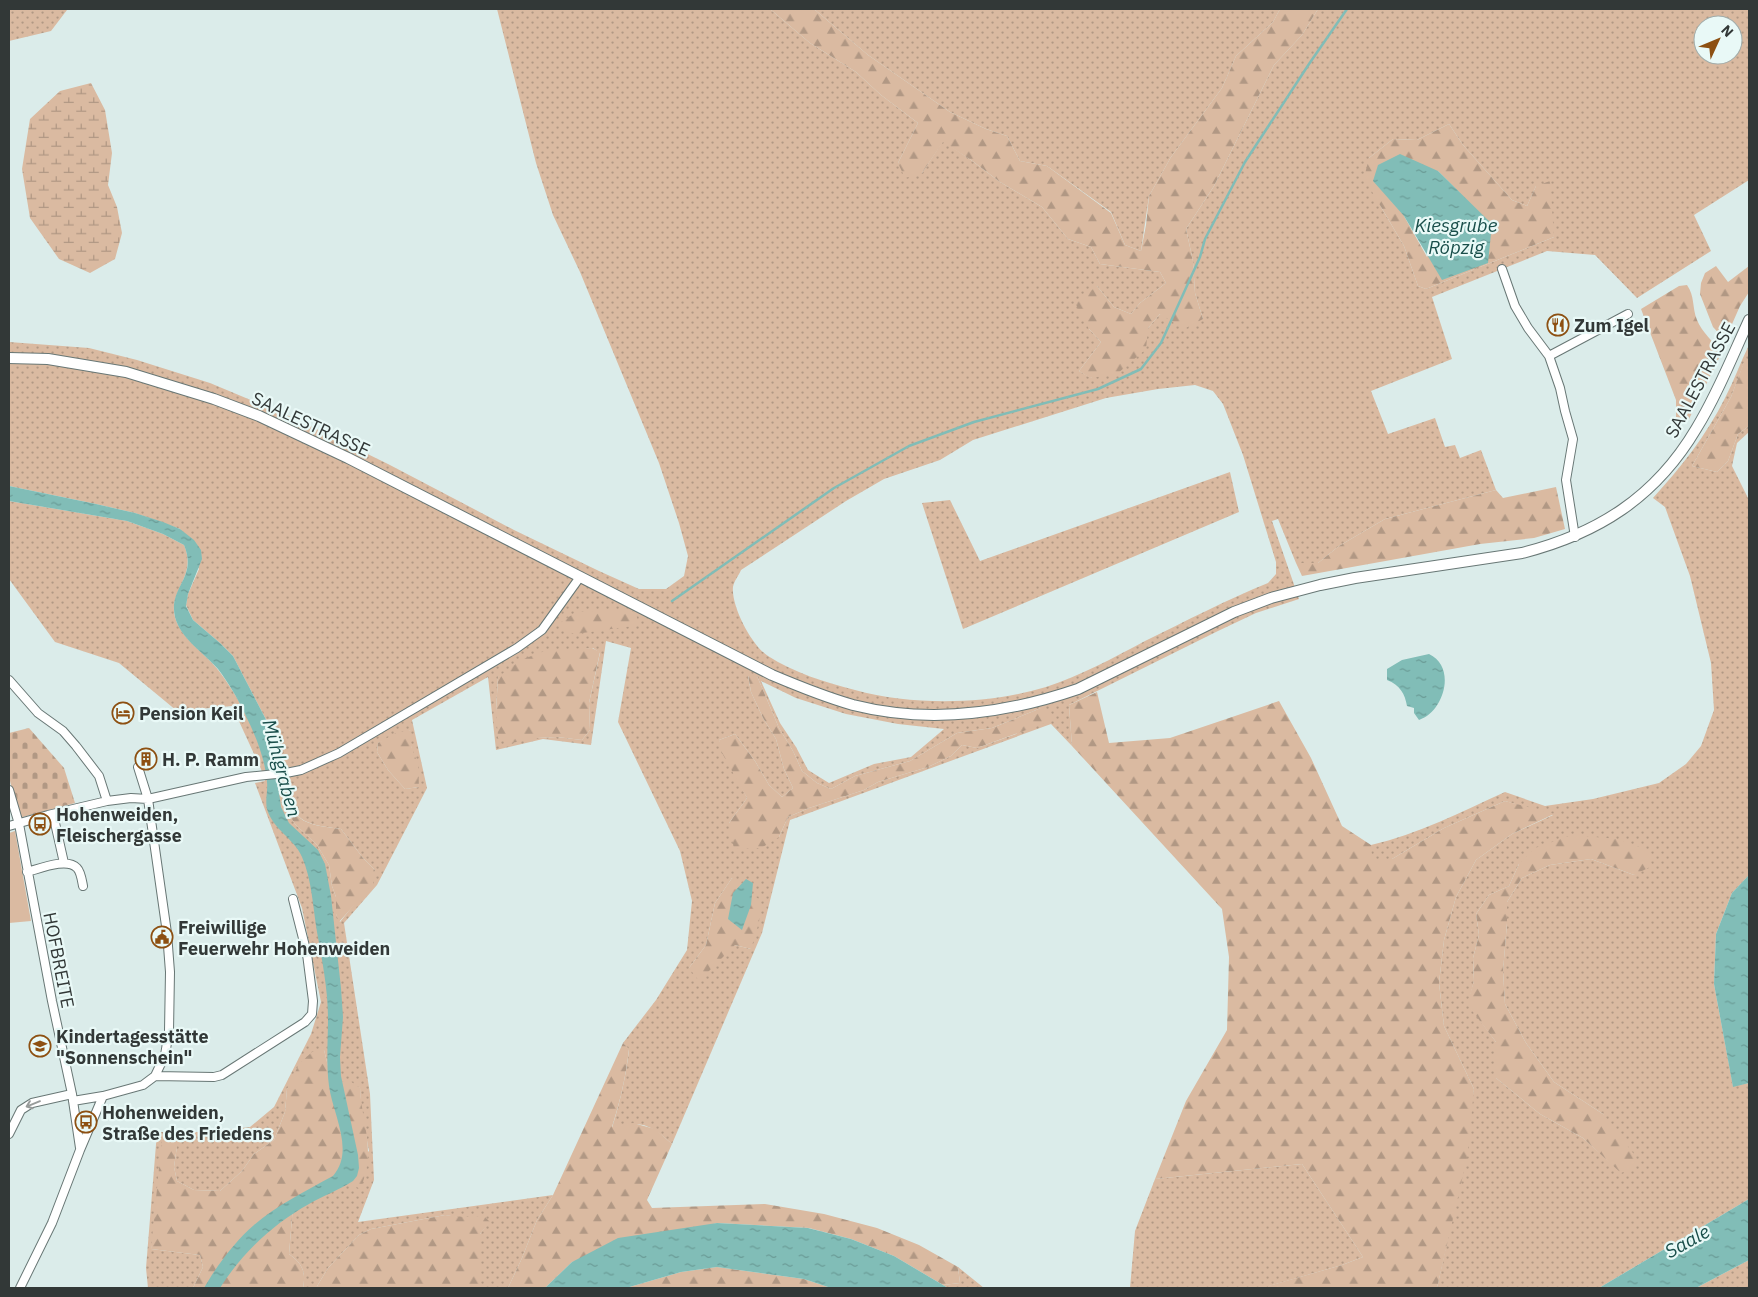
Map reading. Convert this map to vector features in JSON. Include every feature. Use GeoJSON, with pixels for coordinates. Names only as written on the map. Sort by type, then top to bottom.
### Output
{"type":"FeatureCollection","features":[{"type":"Feature","properties":{"kind":"street"},"geometry":{"type":"LineString","coordinates":[[1502,269],[1515,306],[1528,328],[1549,356],[1560,388],[1564,411],[1573,439],[1566,480],[1575,536]]}},
{"type":"Feature","properties":{"kind":"street"},"geometry":{"type":"LineString","coordinates":[[1549,356],[1628,314]]}},
{"type":"Feature","properties":{"kind":"street","name":"SAALESTRASSE"},"geometry":{"type":"LineString","coordinates":[[9,358],[48,359],[94,365],[126,372],[214,399],[259,416],[340,453],[772,675],[813,692],[854,705],[889,712],[955,715],[1011,708],[1052,698],[1078,689],[1234,612],[1286,593],[1355,578],[1522,553],[1547,547],[1594,527],[1630,504],[1645,491],[1680,453],[1696,430],[1709,405],[1749,320]]}},
{"type":"Feature","properties":{"kind":"street"},"geometry":{"type":"LineString","coordinates":[[9,826],[107,801],[130,798],[148,799],[262,775],[286,773],[314,764],[339,752],[517,648],[542,630],[580,577]]}},
{"type":"Feature","properties":{"kind":"street"},"geometry":{"type":"LineString","coordinates":[[9,680],[38,714],[63,731],[76,746],[99,776],[107,801]]}},
{"type":"Feature","properties":{"kind":"street"},"geometry":{"type":"LineString","coordinates":[[9,1134],[21,1110],[32,1103],[73,1097],[103,1096],[143,1085],[155,1076],[165,1054],[169,1031],[170,972],[167,933],[148,799],[138,767]]}},
{"type":"Feature","properties":{"kind":"street","name":"HOFBREITE"},"geometry":{"type":"LineString","coordinates":[[9,790],[18,824],[52,1002],[73,1097],[80,1150]]}},
{"type":"Feature","properties":{"kind":"street"},"geometry":{"type":"LineString","coordinates":[[53,814],[64,862]]}},
{"type":"Feature","properties":{"kind":"street"},"geometry":{"type":"LineString","coordinates":[[27,872],[64,862],[74,865],[78,869],[83,886]]}},
{"type":"Feature","properties":{"kind":"street"},"geometry":{"type":"LineString","coordinates":[[155,1076],[214,1077],[222,1075],[305,1022],[312,1014],[313,1001],[307,954],[294,899]]}},
{"type":"Feature","properties":{"kind":"street"},"geometry":{"type":"LineString","coordinates":[[20,1288],[52,1223],[103,1096]]}},
{"type":"Feature","properties":{"kind":"green space"},"geometry":{"type":"Polygon","coordinates":[[[9,9],[74,9],[67,10],[51,31],[9,41],[9,9]]]}},
{"type":"Feature","properties":{"kind":"green space"},"geometry":{"type":"Polygon","coordinates":[[[497,9],[770,9],[810,43],[856,72],[881,95],[918,123],[898,163],[922,173],[943,141],[1000,182],[1042,207],[1068,239],[1091,247],[1100,264],[1160,272],[1166,283],[1140,303],[1131,314],[1114,307],[1097,286],[1089,329],[1101,342],[1079,371],[1091,378],[1148,328],[1160,314],[1203,319],[1195,293],[1193,261],[1186,229],[1214,186],[1274,65],[1302,35],[1318,9],[1749,9],[1749,180],[1694,215],[1711,251],[1637,298],[1595,255],[1547,251],[1432,297],[1452,359],[1371,391],[1388,434],[1435,418],[1445,447],[1455,445],[1460,458],[1481,450],[1496,490],[1385,519],[1339,546],[1318,563],[1296,563],[1278,519],[1272,521],[1299,599],[1256,613],[1069,705],[1072,746],[1051,724],[790,820],[762,933],[672,1144],[657,1132],[644,1125],[638,1124],[612,1128],[618,1108],[629,1050],[623,1043],[656,1000],[687,950],[692,901],[680,851],[618,722],[631,648],[606,641],[591,745],[543,739],[496,750],[488,677],[412,720],[427,788],[377,885],[344,923],[370,1094],[374,1180],[358,1222],[553,1195],[537,1220],[508,1288],[480,1288],[480,1234],[489,1222],[445,1215],[371,1229],[359,1235],[328,1268],[316,1288],[303,1288],[304,1273],[298,1261],[289,1254],[293,1206],[369,1151],[361,1109],[360,1088],[332,1082],[324,1050],[287,1089],[285,1112],[274,1140],[254,1154],[242,1171],[220,1191],[194,1190],[177,1181],[174,1167],[177,1146],[151,1249],[200,1255],[203,1267],[193,1288],[148,1288],[146,1268],[157,1132],[204,1132],[250,1127],[274,1107],[311,1034],[321,1002],[302,908],[255,783],[265,781],[232,706],[177,711],[119,663],[55,642],[9,579],[9,501],[127,521],[163,534],[184,545],[187,567],[174,604],[174,614],[178,625],[187,638],[219,671],[234,692],[258,742],[265,767],[281,765],[277,764],[278,758],[273,733],[233,656],[193,620],[186,605],[188,594],[199,569],[180,529],[135,513],[9,486],[9,342],[89,348],[137,360],[210,383],[296,419],[599,571],[639,589],[666,589],[684,576],[688,556],[679,523],[659,463],[580,272],[553,215],[536,163],[497,9]],[[1449,124],[1417,140],[1393,139],[1369,158],[1381,207],[1404,246],[1418,286],[1426,289],[1554,237],[1536,186],[1527,206],[1512,200],[1463,145],[1449,124]],[[1195,385],[1106,398],[973,440],[940,460],[884,479],[846,501],[741,570],[733,587],[733,595],[739,615],[749,635],[762,651],[778,662],[832,684],[901,699],[926,701],[975,700],[1023,693],[1071,678],[1237,596],[1268,583],[1276,574],[1276,562],[1243,455],[1223,404],[1213,391],[1195,385]],[[593,648],[577,650],[498,677],[496,711],[537,738],[557,737],[582,740],[590,730],[589,703],[600,653],[593,648]],[[748,676],[751,692],[763,718],[776,739],[784,769],[793,788],[782,797],[769,785],[755,761],[735,734],[719,740],[747,798],[729,823],[779,837],[788,817],[864,790],[878,782],[928,767],[951,756],[962,745],[977,748],[1016,734],[1041,708],[992,728],[957,733],[910,761],[855,776],[831,789],[817,783],[802,771],[779,728],[757,676],[748,676]],[[761,681],[780,723],[808,770],[829,783],[874,764],[911,757],[944,729],[898,724],[846,714],[796,698],[761,681]],[[411,730],[378,743],[377,752],[388,770],[405,789],[419,787],[411,746],[411,730]],[[288,789],[282,803],[295,824],[317,845],[329,865],[332,886],[336,897],[336,914],[340,922],[355,903],[375,870],[363,858],[341,829],[312,824],[298,816],[290,801],[288,789]],[[732,878],[715,903],[706,945],[689,968],[735,945],[751,949],[732,878]]]}},
{"type":"Feature","properties":{"kind":"green space"},"geometry":{"type":"Polygon","coordinates":[[[770,9],[814,9],[868,55],[950,112],[986,129],[1007,136],[1020,161],[1047,166],[1111,213],[1125,245],[1141,251],[1149,196],[1171,157],[1222,88],[1236,56],[1273,22],[1280,9],[1318,9],[1302,35],[1274,65],[1214,186],[1186,229],[1193,261],[1195,293],[1203,319],[1184,329],[1160,314],[1148,328],[1146,349],[1117,374],[1090,378],[1079,371],[1101,342],[1089,329],[1075,303],[1097,286],[1114,307],[1131,314],[1140,303],[1166,283],[1160,272],[1100,264],[1091,247],[1068,239],[1042,207],[1000,182],[943,142],[922,173],[905,178],[898,163],[918,123],[881,95],[856,72],[810,43],[770,9]]]}},
{"type":"Feature","properties":{"kind":"green space"},"geometry":{"type":"Polygon","coordinates":[[[814,9],[1280,9],[1273,22],[1236,56],[1222,88],[1171,157],[1149,196],[1141,251],[1125,245],[1111,212],[1047,166],[1020,161],[1007,136],[986,129],[950,112],[868,55],[814,9]]]}},
{"type":"Feature","properties":{"kind":"green space"},"geometry":{"type":"Polygon","coordinates":[[[91,83],[105,110],[112,153],[108,185],[117,207],[122,233],[115,259],[90,273],[59,259],[30,218],[22,169],[30,119],[60,91],[91,83]]]}},
{"type":"Feature","properties":{"kind":"green space"},"geometry":{"type":"Polygon","coordinates":[[[1449,124],[1463,145],[1512,200],[1527,206],[1536,186],[1550,181],[1554,237],[1426,289],[1418,286],[1404,246],[1364,178],[1369,158],[1393,139],[1417,140],[1449,124]],[[1438,171],[1404,216],[1427,257],[1460,193],[1438,171]]]}},
{"type":"Feature","properties":{"kind":"green space"},"geometry":{"type":"Polygon","coordinates":[[[1716,266],[1728,282],[1749,266],[1749,292],[1740,306],[1725,340],[1713,327],[1700,294],[1701,283],[1705,273],[1716,266]]]}},
{"type":"Feature","properties":{"kind":"green space"},"geometry":{"type":"Polygon","coordinates":[[[1687,285],[1690,289],[1695,316],[1699,324],[1722,352],[1689,419],[1676,422],[1676,400],[1641,309],[1679,286],[1687,285]]]}},
{"type":"Feature","properties":{"kind":"green space"},"geometry":{"type":"Polygon","coordinates":[[[1749,345],[1749,362],[1744,363],[1731,397],[1692,466],[1717,472],[1728,461],[1738,434],[1749,426],[1749,432],[1737,443],[1732,466],[1749,500],[1749,875],[1732,893],[1716,934],[1714,984],[1733,1086],[1749,1083],[1749,1199],[1599,1288],[1437,1288],[1449,1233],[1474,1089],[1444,1026],[1439,983],[1444,940],[1456,897],[1476,860],[1512,834],[1553,815],[1505,801],[1444,828],[1392,859],[1371,859],[1371,845],[1422,829],[1505,792],[1545,806],[1593,799],[1659,783],[1686,764],[1701,746],[1714,710],[1711,663],[1690,576],[1665,507],[1653,498],[1683,463],[1710,425],[1728,392],[1749,345]],[[1648,850],[1519,864],[1509,886],[1489,895],[1476,914],[1479,935],[1473,958],[1474,981],[1468,1004],[1496,1042],[1496,1078],[1540,1114],[1583,1138],[1621,1172],[1603,1114],[1554,1082],[1526,1043],[1505,1004],[1503,971],[1507,902],[1522,878],[1550,865],[1591,859],[1634,875],[1648,850]]]}},
{"type":"Feature","properties":{"kind":"green space"},"geometry":{"type":"Polygon","coordinates":[[[1744,362],[1749,362],[1749,426],[1738,434],[1728,461],[1717,472],[1692,466],[1731,397],[1744,362]]]}},
{"type":"Feature","properties":{"kind":"green space"},"geometry":{"type":"Polygon","coordinates":[[[1230,472],[1239,512],[963,629],[922,503],[950,500],[980,561],[1230,472]]]}},
{"type":"Feature","properties":{"kind":"green space"},"geometry":{"type":"Polygon","coordinates":[[[1556,487],[1565,529],[1534,538],[1480,544],[1302,576],[1296,563],[1318,563],[1339,546],[1385,519],[1496,490],[1503,498],[1556,487]]]}},
{"type":"Feature","properties":{"kind":"green space"},"geometry":{"type":"Polygon","coordinates":[[[628,609],[635,613],[640,625],[575,634],[561,630],[560,623],[576,612],[628,609]]]}},
{"type":"Feature","properties":{"kind":"green space"},"geometry":{"type":"Polygon","coordinates":[[[592,648],[600,652],[589,703],[590,730],[582,740],[557,737],[537,738],[511,743],[498,738],[496,711],[498,677],[521,660],[547,650],[592,648]]]}},
{"type":"Feature","properties":{"kind":"green space"},"geometry":{"type":"Polygon","coordinates":[[[748,675],[757,676],[779,728],[802,771],[817,783],[831,789],[855,776],[910,761],[957,733],[992,728],[1041,708],[1054,715],[1048,722],[977,748],[962,745],[951,756],[928,767],[878,782],[864,790],[788,817],[779,837],[761,848],[734,849],[729,823],[747,798],[722,753],[719,740],[735,734],[755,761],[769,785],[782,797],[793,788],[784,769],[776,739],[763,718],[751,692],[748,675]]]}},
{"type":"Feature","properties":{"kind":"green space"},"geometry":{"type":"Polygon","coordinates":[[[1097,692],[1109,743],[1170,738],[1279,701],[1311,758],[1342,826],[1371,845],[1372,859],[1392,859],[1444,828],[1505,801],[1554,814],[1512,834],[1476,860],[1456,897],[1444,940],[1439,983],[1444,1026],[1474,1089],[1467,1158],[1437,1288],[1269,1288],[1268,1286],[1342,1265],[1363,1257],[1302,1164],[1155,1179],[1186,1101],[1227,1030],[1229,957],[1222,909],[1072,746],[1069,705],[1097,692]]]}},
{"type":"Feature","properties":{"kind":"green space"},"geometry":{"type":"Polygon","coordinates":[[[29,728],[64,768],[75,803],[19,818],[9,777],[9,733],[29,728]]]}},
{"type":"Feature","properties":{"kind":"green space"},"geometry":{"type":"Polygon","coordinates":[[[411,730],[411,746],[418,764],[419,787],[405,789],[388,770],[377,752],[378,743],[396,733],[411,730]]]}},
{"type":"Feature","properties":{"kind":"green space"},"geometry":{"type":"Polygon","coordinates":[[[282,788],[288,789],[290,801],[298,816],[311,824],[341,829],[363,858],[375,870],[373,884],[339,922],[336,914],[336,897],[332,886],[329,865],[317,845],[295,824],[282,803],[282,788]]]}},
{"type":"Feature","properties":{"kind":"green space"},"geometry":{"type":"Polygon","coordinates":[[[15,831],[31,921],[9,923],[9,833],[15,831]]]}},
{"type":"Feature","properties":{"kind":"green space"},"geometry":{"type":"Polygon","coordinates":[[[1572,835],[1617,839],[1648,850],[1652,866],[1634,875],[1591,859],[1550,865],[1522,878],[1507,902],[1503,971],[1505,1004],[1526,1043],[1554,1082],[1603,1114],[1633,1153],[1636,1167],[1621,1173],[1583,1138],[1540,1114],[1496,1078],[1496,1042],[1467,1004],[1474,981],[1473,958],[1479,935],[1476,914],[1489,895],[1509,886],[1519,864],[1535,848],[1572,835]]]}},
{"type":"Feature","properties":{"kind":"green space"},"geometry":{"type":"Polygon","coordinates":[[[732,878],[761,901],[759,922],[751,949],[735,945],[699,981],[689,968],[706,945],[715,903],[732,878]]]}},
{"type":"Feature","properties":{"kind":"green space"},"geometry":{"type":"Polygon","coordinates":[[[623,1043],[629,1049],[628,1059],[612,1127],[633,1123],[655,1129],[672,1144],[647,1200],[652,1208],[765,1204],[824,1214],[877,1228],[919,1245],[958,1267],[960,1283],[943,1285],[894,1256],[851,1239],[809,1228],[717,1223],[572,1262],[545,1288],[508,1288],[537,1220],[553,1195],[623,1043]]]}},
{"type":"Feature","properties":{"kind":"green space"},"geometry":{"type":"Polygon","coordinates":[[[324,1050],[332,1082],[350,1081],[360,1088],[368,1150],[365,1175],[360,1189],[342,1178],[293,1206],[289,1254],[298,1261],[304,1273],[303,1288],[193,1288],[203,1267],[200,1255],[151,1249],[162,1138],[172,1136],[177,1146],[174,1167],[177,1181],[194,1190],[220,1191],[242,1171],[254,1154],[274,1140],[285,1112],[287,1089],[299,1064],[312,1052],[324,1050]]]}},
{"type":"Feature","properties":{"kind":"green space"},"geometry":{"type":"Polygon","coordinates":[[[1302,1164],[1363,1257],[1269,1286],[1269,1288],[1130,1288],[1135,1231],[1155,1179],[1302,1164]]]}},
{"type":"Feature","properties":{"kind":"green space"},"geometry":{"type":"Polygon","coordinates":[[[445,1215],[464,1217],[484,1216],[490,1222],[480,1234],[480,1288],[316,1288],[328,1268],[359,1235],[371,1229],[445,1215]]]}},
{"type":"Feature","properties":{"kind":"green space"},"geometry":{"type":"Polygon","coordinates":[[[1749,1260],[1749,1288],[1696,1288],[1749,1260]]]}},
{"type":"Feature","properties":{"kind":"green space"},"geometry":{"type":"Polygon","coordinates":[[[717,1267],[804,1279],[831,1288],[626,1288],[681,1272],[717,1267]]]}},
{"type":"Feature","properties":{"kind":"green space"},"geometry":{"type":"Polygon","coordinates":[[[958,1267],[984,1288],[948,1288],[943,1285],[960,1283],[958,1267]]]}},
{"type":"Feature","properties":{"kind":"water","name":"Kiesgrube Röpzig"},"geometry":{"type":"Polygon","coordinates":[[[1400,154],[1438,171],[1492,224],[1488,263],[1442,280],[1404,216],[1373,181],[1378,165],[1400,154]]]}},
{"type":"Feature","properties":{"kind":"water"},"geometry":{"type":"Polygon","coordinates":[[[9,486],[135,513],[180,529],[194,540],[201,550],[202,559],[188,594],[186,606],[193,620],[233,656],[273,733],[278,758],[278,785],[281,807],[289,823],[318,850],[325,864],[331,896],[341,988],[343,1017],[340,1057],[341,1076],[358,1155],[359,1168],[357,1176],[353,1181],[296,1212],[259,1240],[238,1263],[220,1288],[204,1288],[233,1246],[254,1225],[272,1211],[333,1176],[339,1166],[342,1155],[341,1132],[329,1086],[327,996],[308,875],[298,850],[274,823],[267,809],[267,782],[262,756],[253,731],[239,702],[218,669],[187,638],[178,625],[175,617],[175,598],[188,566],[184,545],[163,534],[127,521],[9,501],[9,486]]]}},
{"type":"Feature","properties":{"kind":"water"},"geometry":{"type":"Polygon","coordinates":[[[1429,654],[1438,660],[1443,669],[1445,678],[1444,689],[1441,699],[1435,708],[1419,720],[1414,713],[1414,708],[1407,706],[1401,690],[1387,680],[1387,669],[1402,660],[1429,654]]]}},
{"type":"Feature","properties":{"kind":"water"},"geometry":{"type":"Polygon","coordinates":[[[1749,875],[1749,1083],[1733,1087],[1714,984],[1716,934],[1732,893],[1749,875]]]}},
{"type":"Feature","properties":{"kind":"water"},"geometry":{"type":"Polygon","coordinates":[[[746,879],[753,883],[751,905],[742,930],[728,919],[733,893],[746,879]]]}},
{"type":"Feature","properties":{"kind":"water","name":"Saale"},"geometry":{"type":"Polygon","coordinates":[[[1749,1199],[1749,1260],[1696,1288],[1599,1288],[1749,1199]]]}},
{"type":"Feature","properties":{"kind":"water"},"geometry":{"type":"Polygon","coordinates":[[[717,1223],[808,1228],[851,1239],[894,1256],[948,1288],[831,1288],[804,1279],[717,1267],[681,1272],[626,1288],[545,1288],[572,1262],[618,1238],[717,1223]]]}},
{"type":"Feature","properties":{"kind":"waterway"},"geometry":{"type":"LineString","coordinates":[[672,601],[834,488],[909,446],[974,422],[1098,389],[1141,369],[1161,343],[1200,257],[1205,239],[1245,162],[1347,9]]}},
{"type":"Feature","properties":{"kind":"place","name":"Zum Igel"},"geometry":{"type":"Point","coordinates":[1558,325]}},
{"type":"Feature","properties":{"kind":"place","name":"Pension Keil"},"geometry":{"type":"Point","coordinates":[123,713]}},
{"type":"Feature","properties":{"kind":"place","name":"H. P. Ramm"},"geometry":{"type":"Point","coordinates":[146,759]}},
{"type":"Feature","properties":{"kind":"place","name":"Hohenweiden, Fleischergasse"},"geometry":{"type":"Point","coordinates":[40,824]}},
{"type":"Feature","properties":{"kind":"place","name":"Freiwillige Feuerwehr Hohenweiden"},"geometry":{"type":"Point","coordinates":[162,937]}},
{"type":"Feature","properties":{"kind":"place","name":"Kindertagesstätte \"Sonnenschein\""},"geometry":{"type":"Point","coordinates":[40,1046]}},
{"type":"Feature","properties":{"kind":"place","name":"Hohenweiden, Straße des Friedens"},"geometry":{"type":"Point","coordinates":[86,1122]}},
{"type":"Feature","properties":{"kind":"water label","name":"Mühlgraben"},"geometry":{"type":"Point","coordinates":[282,768]}}]}
